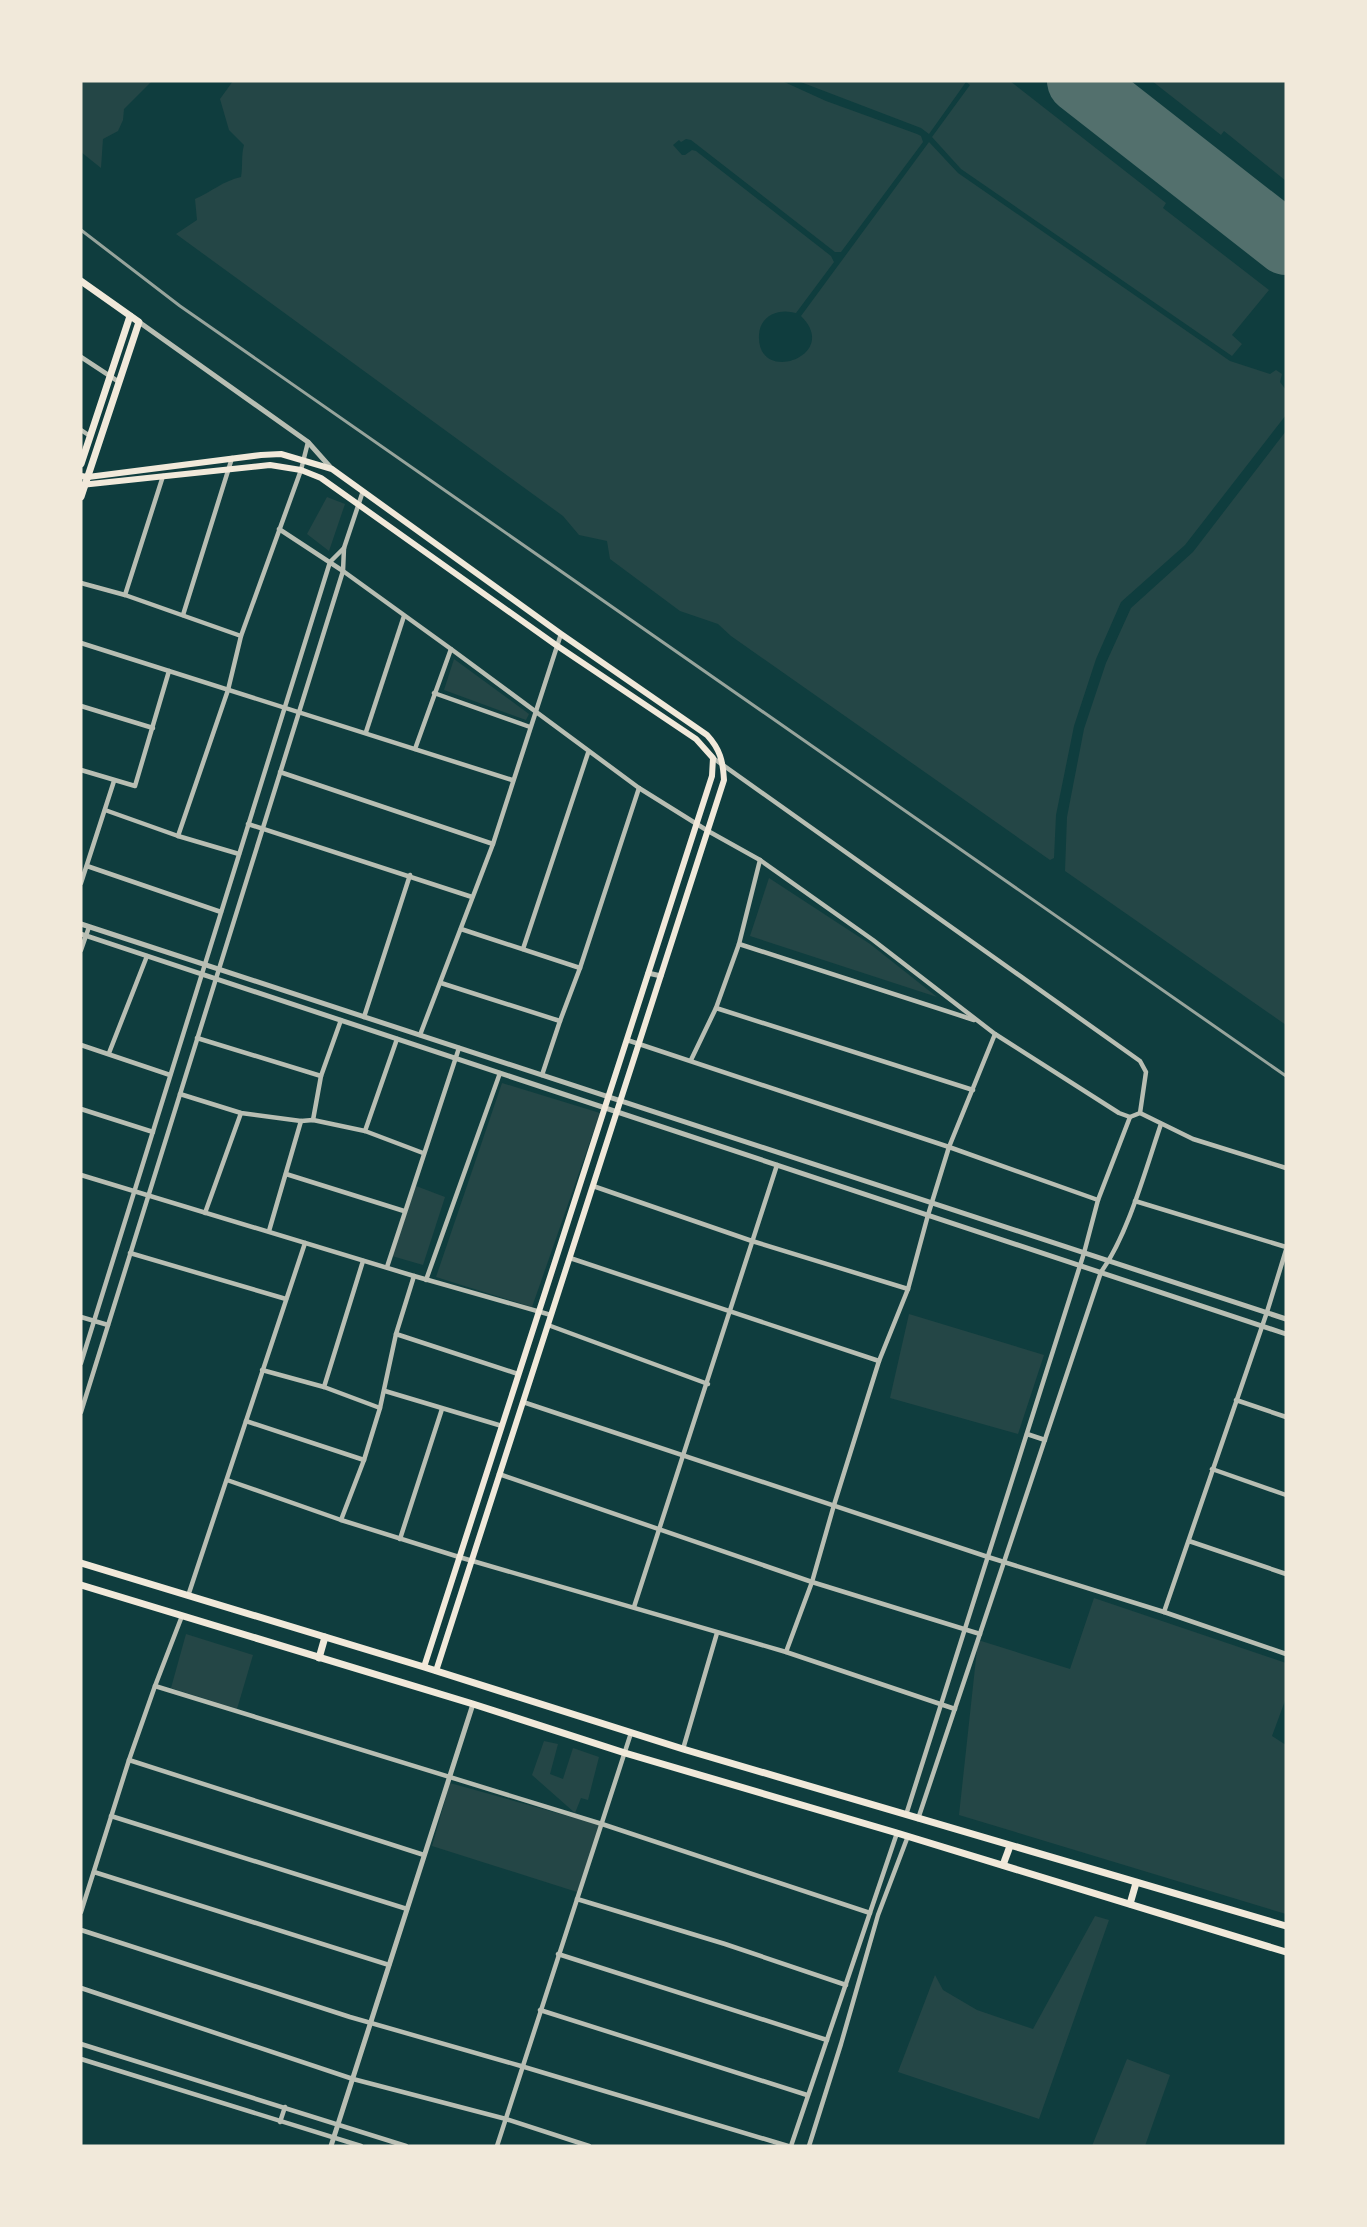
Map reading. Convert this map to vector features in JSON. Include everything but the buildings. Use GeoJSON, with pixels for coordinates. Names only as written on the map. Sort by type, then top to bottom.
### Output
{"type":"FeatureCollection","features":[{"type":"Feature","properties":{"kind":"main road"},"geometry":{"type":"LineString","coordinates":[[81,281],[139,322],[84,476],[81,497]]}},
{"type":"Feature","properties":{"kind":"main road"},"geometry":{"type":"LineString","coordinates":[[81,464],[130,316]]}},
{"type":"Feature","properties":{"kind":"main road"},"geometry":{"type":"LineString","coordinates":[[84,476],[280,454],[332,469],[561,634],[707,735],[719,748],[724,766],[724,780],[436,1671]]}},
{"type":"Feature","properties":{"kind":"main road"},"geometry":{"type":"LineString","coordinates":[[83,485],[270,465],[301,470],[321,478],[556,645],[696,739],[713,758],[712,776],[424,1667]]}},
{"type":"Feature","properties":{"kind":"main road"},"geometry":{"type":"LineString","coordinates":[[81,1563],[424,1667],[683,1749],[1286,1926]]}},
{"type":"Feature","properties":{"kind":"main road"},"geometry":{"type":"LineString","coordinates":[[81,1585],[473,1704],[625,1753],[908,1836],[1286,1952]]}},
{"type":"Feature","properties":{"kind":"main road"},"geometry":{"type":"LineString","coordinates":[[319,1658],[325,1637]]}},
{"type":"Feature","properties":{"kind":"main road"},"geometry":{"type":"LineString","coordinates":[[1003,1865],[1010,1846]]}},
{"type":"Feature","properties":{"kind":"main road"},"geometry":{"type":"LineString","coordinates":[[1130,1904],[1136,1882]]}},
{"type":"Feature","properties":{"kind":"street"},"geometry":{"type":"LineString","coordinates":[[139,322],[308,442],[332,469]]}},
{"type":"Feature","properties":{"kind":"street"},"geometry":{"type":"LineString","coordinates":[[81,357],[119,382]]}},
{"type":"Feature","properties":{"kind":"street"},"geometry":{"type":"LineString","coordinates":[[81,430],[90,436]]}},
{"type":"Feature","properties":{"kind":"street"},"geometry":{"type":"LineString","coordinates":[[178,836],[228,690],[241,636],[301,470],[308,442]]}},
{"type":"Feature","properties":{"kind":"street"},"geometry":{"type":"LineString","coordinates":[[183,615],[232,458]]}},
{"type":"Feature","properties":{"kind":"street"},"geometry":{"type":"LineString","coordinates":[[124,595],[163,476]]}},
{"type":"Feature","properties":{"kind":"street"},"geometry":{"type":"LineString","coordinates":[[81,1412],[343,571],[344,548],[363,491]]}},
{"type":"Feature","properties":{"kind":"street"},"geometry":{"type":"LineString","coordinates":[[279,529],[343,571],[639,789],[760,860],[873,940],[995,1034],[1119,1113],[1130,1117],[1140,1113],[1193,1139],[1286,1168]]}},
{"type":"Feature","properties":{"kind":"street"},"geometry":{"type":"LineString","coordinates":[[81,1362],[330,562],[344,548]]}},
{"type":"Feature","properties":{"kind":"street"},"geometry":{"type":"LineString","coordinates":[[81,583],[124,595],[241,636]]}},
{"type":"Feature","properties":{"kind":"street"},"geometry":{"type":"LineString","coordinates":[[366,732],[404,616]]}},
{"type":"Feature","properties":{"kind":"street"},"geometry":{"type":"LineString","coordinates":[[420,1035],[493,844],[561,634]]}},
{"type":"Feature","properties":{"kind":"street"},"geometry":{"type":"LineString","coordinates":[[81,643],[298,714],[366,732],[512,780]]}},
{"type":"Feature","properties":{"kind":"street"},"geometry":{"type":"LineString","coordinates":[[415,749],[451,649]]}},
{"type":"Feature","properties":{"kind":"street"},"geometry":{"type":"LineString","coordinates":[[81,770],[135,786],[170,671]]}},
{"type":"Feature","properties":{"kind":"street"},"geometry":{"type":"LineString","coordinates":[[434,693],[530,727]]}},
{"type":"Feature","properties":{"kind":"street"},"geometry":{"type":"LineString","coordinates":[[81,706],[153,728]]}},
{"type":"Feature","properties":{"kind":"street"},"geometry":{"type":"LineString","coordinates":[[523,949],[588,753]]}},
{"type":"Feature","properties":{"kind":"street"},"geometry":{"type":"LineString","coordinates":[[713,758],[1140,1061],[1146,1072],[1140,1113]]}},
{"type":"Feature","properties":{"kind":"street"},"geometry":{"type":"LineString","coordinates":[[280,772],[493,844]]}},
{"type":"Feature","properties":{"kind":"street"},"geometry":{"type":"LineString","coordinates":[[81,883],[114,781]]}},
{"type":"Feature","properties":{"kind":"street"},"geometry":{"type":"LineString","coordinates":[[542,1075],[639,789]]}},
{"type":"Feature","properties":{"kind":"street"},"geometry":{"type":"LineString","coordinates":[[105,810],[178,836],[239,854]]}},
{"type":"Feature","properties":{"kind":"street"},"geometry":{"type":"LineString","coordinates":[[248,824],[472,897]]}},
{"type":"Feature","properties":{"kind":"street"},"geometry":{"type":"LineString","coordinates":[[691,1060],[716,1008],[739,944],[760,860]]}},
{"type":"Feature","properties":{"kind":"street"},"geometry":{"type":"LineString","coordinates":[[87,866],[221,912]]}},
{"type":"Feature","properties":{"kind":"street"},"geometry":{"type":"LineString","coordinates":[[364,1017],[410,875]]}},
{"type":"Feature","properties":{"kind":"street"},"geometry":{"type":"LineString","coordinates":[[81,924],[1286,1319]]}},
{"type":"Feature","properties":{"kind":"street"},"geometry":{"type":"LineString","coordinates":[[81,950],[83,935],[89,927]]}},
{"type":"Feature","properties":{"kind":"street"},"geometry":{"type":"LineString","coordinates":[[461,929],[580,968]]}},
{"type":"Feature","properties":{"kind":"street"},"geometry":{"type":"LineString","coordinates":[[83,935],[1286,1334]]}},
{"type":"Feature","properties":{"kind":"street"},"geometry":{"type":"LineString","coordinates":[[739,944],[979,1022]]}},
{"type":"Feature","properties":{"kind":"street"},"geometry":{"type":"LineString","coordinates":[[109,1053],[147,956]]}},
{"type":"Feature","properties":{"kind":"street"},"geometry":{"type":"LineString","coordinates":[[648,973],[660,976]]}},
{"type":"Feature","properties":{"kind":"street"},"geometry":{"type":"LineString","coordinates":[[441,982],[560,1021]]}},
{"type":"Feature","properties":{"kind":"street"},"geometry":{"type":"LineString","coordinates":[[716,1008],[973,1090]]}},
{"type":"Feature","properties":{"kind":"street"},"geometry":{"type":"LineString","coordinates":[[313,1120],[321,1076],[341,1020]]}},
{"type":"Feature","properties":{"kind":"street"},"geometry":{"type":"LineString","coordinates":[[786,1652],[812,1582],[879,1361],[908,1289],[928,1215],[950,1147],[995,1034]]}},
{"type":"Feature","properties":{"kind":"street"},"geometry":{"type":"LineString","coordinates":[[197,1038],[321,1076]]}},
{"type":"Feature","properties":{"kind":"street"},"geometry":{"type":"LineString","coordinates":[[364,1131],[397,1039]]}},
{"type":"Feature","properties":{"kind":"street"},"geometry":{"type":"LineString","coordinates":[[627,1040],[950,1147],[1098,1200]]}},
{"type":"Feature","properties":{"kind":"street"},"geometry":{"type":"LineString","coordinates":[[81,1045],[170,1075]]}},
{"type":"Feature","properties":{"kind":"street"},"geometry":{"type":"LineString","coordinates":[[387,1267],[459,1048]]}},
{"type":"Feature","properties":{"kind":"street"},"geometry":{"type":"LineString","coordinates":[[426,1280],[500,1073]]}},
{"type":"Feature","properties":{"kind":"street"},"geometry":{"type":"LineString","coordinates":[[180,1094],[242,1113],[301,1121],[313,1120],[364,1131],[423,1153]]}},
{"type":"Feature","properties":{"kind":"street"},"geometry":{"type":"LineString","coordinates":[[81,1109],[153,1132]]}},
{"type":"Feature","properties":{"kind":"street"},"geometry":{"type":"LineString","coordinates":[[205,1213],[242,1113]]}},
{"type":"Feature","properties":{"kind":"street"},"geometry":{"type":"LineString","coordinates":[[906,1815],[1080,1266],[1098,1200],[1130,1117]]}},
{"type":"Feature","properties":{"kind":"street"},"geometry":{"type":"LineString","coordinates":[[269,1231],[301,1121]]}},
{"type":"Feature","properties":{"kind":"street"},"geometry":{"type":"LineString","coordinates":[[918,1819],[1101,1272],[1109,1261],[1135,1201],[1161,1124]]}},
{"type":"Feature","properties":{"kind":"street"},"geometry":{"type":"LineString","coordinates":[[634,1607],[777,1165]]}},
{"type":"Feature","properties":{"kind":"street"},"geometry":{"type":"LineString","coordinates":[[81,1174],[426,1280],[551,1315]]}},
{"type":"Feature","properties":{"kind":"street"},"geometry":{"type":"LineString","coordinates":[[286,1174],[404,1211]]}},
{"type":"Feature","properties":{"kind":"street"},"geometry":{"type":"LineString","coordinates":[[593,1186],[752,1241],[908,1289]]}},
{"type":"Feature","properties":{"kind":"street"},"geometry":{"type":"LineString","coordinates":[[1135,1201],[1286,1249],[1267,1312],[1164,1612]]}},
{"type":"Feature","properties":{"kind":"street"},"geometry":{"type":"LineString","coordinates":[[188,1596],[305,1243]]}},
{"type":"Feature","properties":{"kind":"street"},"geometry":{"type":"LineString","coordinates":[[130,1253],[286,1299]]}},
{"type":"Feature","properties":{"kind":"street"},"geometry":{"type":"LineString","coordinates":[[570,1258],[879,1361]]}},
{"type":"Feature","properties":{"kind":"street"},"geometry":{"type":"LineString","coordinates":[[324,1387],[363,1261]]}},
{"type":"Feature","properties":{"kind":"street"},"geometry":{"type":"LineString","coordinates":[[341,1520],[364,1460],[385,1391],[396,1334],[414,1276]]}},
{"type":"Feature","properties":{"kind":"street"},"geometry":{"type":"LineString","coordinates":[[81,1317],[108,1325]]}},
{"type":"Feature","properties":{"kind":"street"},"geometry":{"type":"LineString","coordinates":[[548,1325],[708,1384]]}},
{"type":"Feature","properties":{"kind":"street"},"geometry":{"type":"LineString","coordinates":[[396,1334],[518,1374]]}},
{"type":"Feature","properties":{"kind":"street"},"geometry":{"type":"LineString","coordinates":[[262,1370],[324,1387],[380,1407]]}},
{"type":"Feature","properties":{"kind":"street"},"geometry":{"type":"LineString","coordinates":[[385,1391],[502,1426]]}},
{"type":"Feature","properties":{"kind":"street"},"geometry":{"type":"LineString","coordinates":[[1236,1400],[1286,1417]]}},
{"type":"Feature","properties":{"kind":"street"},"geometry":{"type":"LineString","coordinates":[[523,1402],[1286,1654]]}},
{"type":"Feature","properties":{"kind":"street"},"geometry":{"type":"LineString","coordinates":[[400,1539],[442,1409]]}},
{"type":"Feature","properties":{"kind":"street"},"geometry":{"type":"LineString","coordinates":[[246,1421],[364,1460]]}},
{"type":"Feature","properties":{"kind":"street"},"geometry":{"type":"LineString","coordinates":[[1027,1434],[1045,1440]]}},
{"type":"Feature","properties":{"kind":"street"},"geometry":{"type":"LineString","coordinates":[[1212,1469],[1286,1495]]}},
{"type":"Feature","properties":{"kind":"street"},"geometry":{"type":"LineString","coordinates":[[500,1474],[812,1582],[980,1634]]}},
{"type":"Feature","properties":{"kind":"street"},"geometry":{"type":"LineString","coordinates":[[226,1480],[400,1539],[786,1652],[954,1709]]}},
{"type":"Feature","properties":{"kind":"street"},"geometry":{"type":"LineString","coordinates":[[1189,1541],[1286,1574]]}},
{"type":"Feature","properties":{"kind":"street"},"geometry":{"type":"LineString","coordinates":[[81,1912],[129,1760],[182,1616]]}},
{"type":"Feature","properties":{"kind":"street"},"geometry":{"type":"LineString","coordinates":[[683,1749],[717,1633]]}},
{"type":"Feature","properties":{"kind":"street"},"geometry":{"type":"LineString","coordinates":[[155,1686],[602,1824],[870,1913]]}},
{"type":"Feature","properties":{"kind":"street"},"geometry":{"type":"LineString","coordinates":[[331,2146],[473,1704]]}},
{"type":"Feature","properties":{"kind":"street"},"geometry":{"type":"LineString","coordinates":[[497,2146],[521,2066],[632,1733]]}},
{"type":"Feature","properties":{"kind":"street"},"geometry":{"type":"LineString","coordinates":[[129,1760],[424,1855]]}},
{"type":"Feature","properties":{"kind":"street"},"geometry":{"type":"LineString","coordinates":[[111,1816],[407,1909]]}},
{"type":"Feature","properties":{"kind":"street"},"geometry":{"type":"LineString","coordinates":[[81,1930],[371,2023],[790,2146],[897,1833]]}},
{"type":"Feature","properties":{"kind":"street"},"geometry":{"type":"LineString","coordinates":[[809,2146],[878,1915],[908,1836]]}},
{"type":"Feature","properties":{"kind":"street"},"geometry":{"type":"LineString","coordinates":[[94,1872],[389,1965]]}},
{"type":"Feature","properties":{"kind":"street"},"geometry":{"type":"LineString","coordinates":[[576,1899],[725,1944],[846,1985]]}},
{"type":"Feature","properties":{"kind":"street"},"geometry":{"type":"LineString","coordinates":[[558,1954],[827,2040]]}},
{"type":"Feature","properties":{"kind":"street"},"geometry":{"type":"LineString","coordinates":[[81,1988],[353,2079],[506,2120],[589,2146]]}},
{"type":"Feature","properties":{"kind":"street"},"geometry":{"type":"LineString","coordinates":[[540,2010],[807,2095]]}},
{"type":"Feature","properties":{"kind":"street"},"geometry":{"type":"LineString","coordinates":[[81,2044],[406,2146]]}},
{"type":"Feature","properties":{"kind":"street"},"geometry":{"type":"LineString","coordinates":[[81,2060],[361,2146]]}},
{"type":"Feature","properties":{"kind":"street"},"geometry":{"type":"LineString","coordinates":[[280,2122],[285,2107]]}},
{"type":"Feature","properties":{"kind":"shaded area"},"geometry":{"type":"Polygon","coordinates":[[[81,81],[152,81],[124,109],[123,120],[118,131],[103,139],[101,168],[81,152],[81,81]]]}},
{"type":"Feature","properties":{"kind":"shaded area"},"geometry":{"type":"Polygon","coordinates":[[[233,81],[782,81],[826,101],[917,134],[921,136],[923,142],[841,252],[835,252],[691,140],[686,139],[681,142],[679,140],[673,145],[682,155],[692,150],[696,151],[831,256],[834,262],[796,313],[777,312],[763,322],[759,335],[762,350],[770,359],[782,362],[794,360],[805,353],[811,343],[811,330],[801,316],[929,142],[958,173],[1230,361],[1270,374],[1276,370],[1282,374],[1280,382],[1286,390],[1286,415],[1185,545],[1121,602],[1096,659],[1074,726],[1056,815],[1054,858],[1050,860],[731,636],[718,624],[680,611],[610,559],[607,541],[579,535],[563,516],[176,234],[197,220],[195,199],[241,177],[244,145],[229,130],[220,99],[233,81]]]}},
{"type":"Feature","properties":{"kind":"shaded area"},"geometry":{"type":"Polygon","coordinates":[[[798,81],[1010,81],[1166,203],[1163,208],[1269,290],[1232,335],[1242,344],[1232,356],[961,169],[932,137],[970,85],[966,82],[929,134],[921,128],[798,81]]]}},
{"type":"Feature","properties":{"kind":"shaded area"},"geometry":{"type":"Polygon","coordinates":[[[1152,81],[1286,81],[1286,181],[1224,131],[1221,135],[1152,81]]]}},
{"type":"Feature","properties":{"kind":"shaded area"},"geometry":{"type":"Polygon","coordinates":[[[1286,431],[1286,1025],[1065,871],[1067,817],[1084,729],[1106,663],[1131,608],[1193,552],[1286,431]]]}},
{"type":"Feature","properties":{"kind":"shaded area"},"geometry":{"type":"Polygon","coordinates":[[[327,497],[345,504],[329,551],[307,534],[327,497]]]}},
{"type":"Feature","properties":{"kind":"shaded area"},"geometry":{"type":"Polygon","coordinates":[[[454,659],[529,714],[526,720],[444,690],[454,659]]]}},
{"type":"Feature","properties":{"kind":"shaded area"},"geometry":{"type":"Polygon","coordinates":[[[769,878],[870,944],[937,997],[750,936],[769,878]]]}},
{"type":"Feature","properties":{"kind":"shaded area"},"geometry":{"type":"Polygon","coordinates":[[[502,1083],[600,1113],[532,1307],[436,1277],[502,1083]]]}},
{"type":"Feature","properties":{"kind":"shaded area"},"geometry":{"type":"Polygon","coordinates":[[[416,1186],[445,1197],[423,1265],[392,1256],[416,1186]]]}},
{"type":"Feature","properties":{"kind":"shaded area"},"geometry":{"type":"Polygon","coordinates":[[[909,1314],[1044,1355],[1018,1434],[890,1398],[909,1314]]]}},
{"type":"Feature","properties":{"kind":"shaded area"},"geometry":{"type":"Polygon","coordinates":[[[1094,1598],[1286,1663],[1286,1698],[1272,1736],[1286,1745],[1286,1914],[959,1815],[978,1640],[1070,1669],[1094,1598]]]}},
{"type":"Feature","properties":{"kind":"shaded area"},"geometry":{"type":"Polygon","coordinates":[[[186,1634],[253,1655],[237,1709],[171,1688],[186,1634]]]}},
{"type":"Feature","properties":{"kind":"shaded area"},"geometry":{"type":"Polygon","coordinates":[[[544,1741],[558,1744],[550,1774],[563,1779],[573,1748],[599,1757],[588,1800],[581,1798],[575,1813],[532,1775],[544,1741]]]}},
{"type":"Feature","properties":{"kind":"shaded area"},"geometry":{"type":"Polygon","coordinates":[[[450,1783],[600,1825],[577,1892],[432,1846],[450,1783]]]}},
{"type":"Feature","properties":{"kind":"shaded area"},"geometry":{"type":"Polygon","coordinates":[[[1095,1916],[1109,1920],[1039,2119],[898,2072],[935,1975],[943,1990],[977,2010],[1033,2029],[1095,1916]]]}},
{"type":"Feature","properties":{"kind":"shaded area"},"geometry":{"type":"Polygon","coordinates":[[[1127,2059],[1170,2075],[1145,2146],[1092,2146],[1127,2059]]]}},
{"type":"Feature","properties":{"kind":"runway"},"geometry":{"type":"LineString","coordinates":[[1079,81],[1286,243]]}},
{"type":"Feature","properties":{"kind":"railway"},"geometry":{"type":"LineString","coordinates":[[81,230],[180,306],[1286,1076]]}}]}
